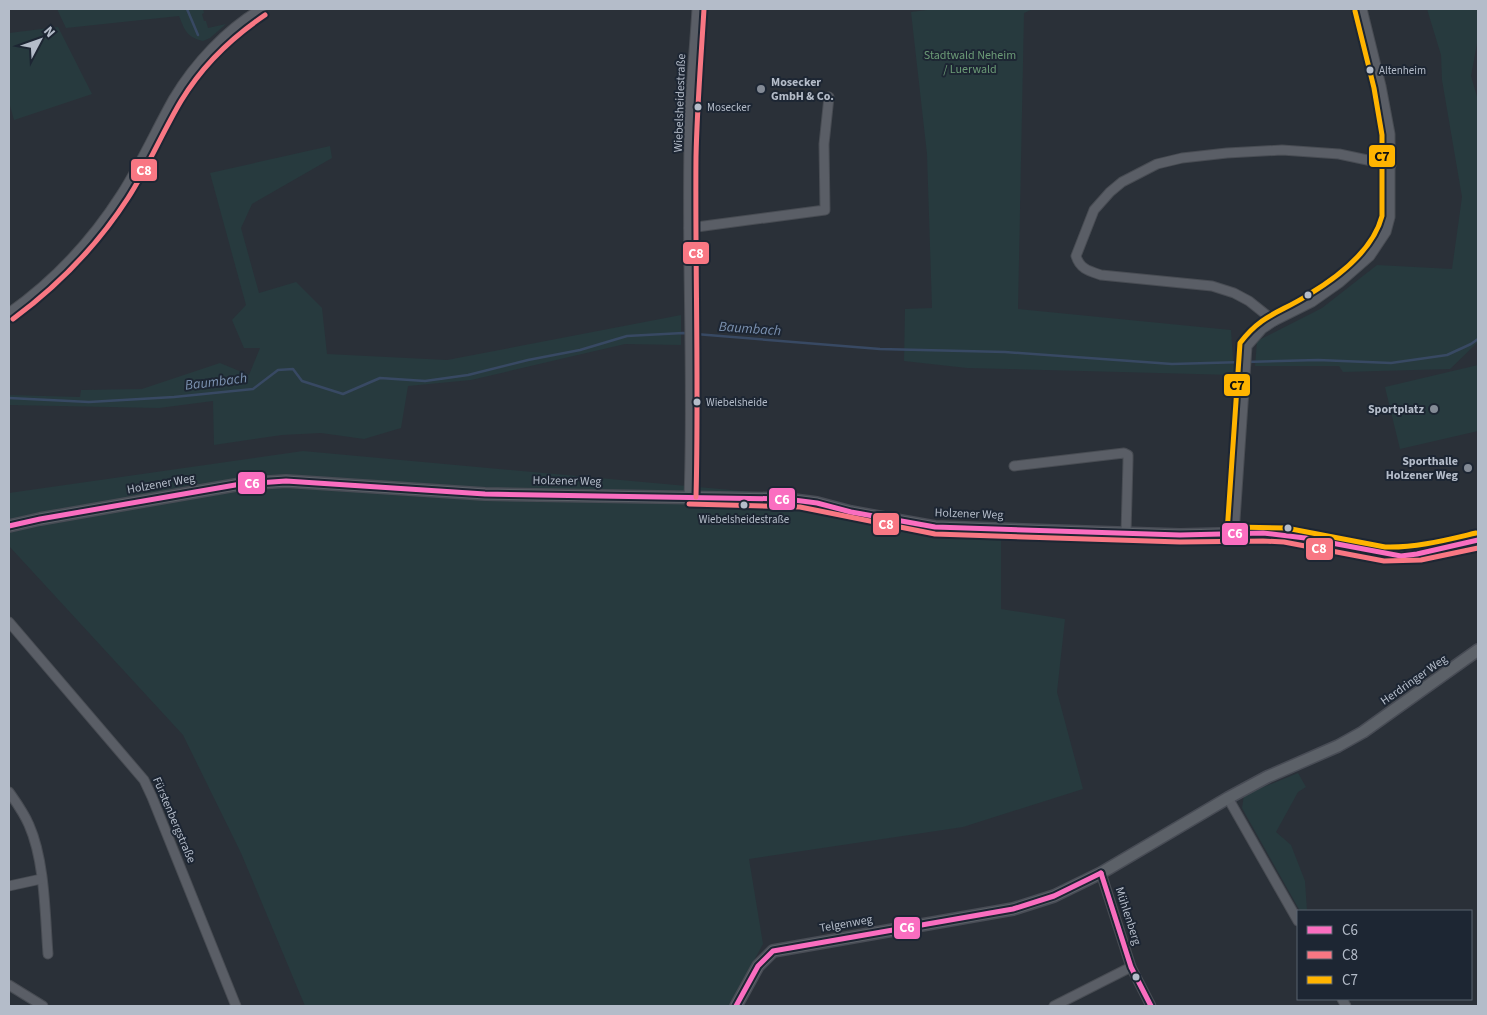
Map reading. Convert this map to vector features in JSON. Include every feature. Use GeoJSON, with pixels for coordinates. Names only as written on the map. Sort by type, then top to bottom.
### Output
{"type":"FeatureCollection","features":[{"type":"Feature","properties":{"kind":"main road","name":"Holzener Weg"},"geometry":{"type":"LineString","coordinates":[[9,526],[49,517],[241,484],[286,480],[485,494],[800,500],[851,512],[935,527],[1180,535],[1285,535],[1401,556],[1478,540]]}},
{"type":"Feature","properties":{"kind":"main road","name":"Herdringer Weg"},"geometry":{"type":"LineString","coordinates":[[1101,873],[1267,777],[1338,746],[1363,732],[1478,650]]}},
{"type":"Feature","properties":{"kind":"main road","name":"Telgenweg"},"geometry":{"type":"LineString","coordinates":[[736,1006],[758,966],[773,951],[1013,909],[1054,896],[1101,873]]}},
{"type":"Feature","properties":{"kind":"street"},"geometry":{"type":"LineString","coordinates":[[9,313],[48,283],[80,250],[121,195],[175,97],[193,71],[225,36],[261,9]]}},
{"type":"Feature","properties":{"kind":"street","name":"Wiebelsheidestraße"},"geometry":{"type":"LineString","coordinates":[[689,497],[691,352],[690,107],[697,9]]}},
{"type":"Feature","properties":{"kind":"street"},"geometry":{"type":"LineString","coordinates":[[1234,534],[1247,346],[1262,329],[1312,302],[1339,284],[1370,256],[1386,232],[1390,217],[1390,134],[1386,109],[1362,9]]}},
{"type":"Feature","properties":{"kind":"street"},"geometry":{"type":"LineString","coordinates":[[689,228],[825,210],[824,144],[829,97]]}},
{"type":"Feature","properties":{"kind":"street"},"geometry":{"type":"LineString","coordinates":[[1274,321],[1249,301],[1234,293],[1212,286],[1101,275],[1086,270],[1078,263],[1076,256],[1094,210],[1110,192],[1137,174],[1157,164],[1182,158],[1282,150],[1339,154],[1391,165]]}},
{"type":"Feature","properties":{"kind":"street"},"geometry":{"type":"LineString","coordinates":[[1014,466],[1124,453],[1128,455],[1126,533]]}},
{"type":"Feature","properties":{"kind":"street","name":"Fürstenbergstraße"},"geometry":{"type":"LineString","coordinates":[[9,622],[144,780],[236,1006]]}},
{"type":"Feature","properties":{"kind":"street"},"geometry":{"type":"LineString","coordinates":[[9,792],[30,825],[36,847],[42,879],[48,954]]}},
{"type":"Feature","properties":{"kind":"street"},"geometry":{"type":"LineString","coordinates":[[1228,798],[1297,919]]}},
{"type":"Feature","properties":{"kind":"street","name":"Mühlenberg"},"geometry":{"type":"LineString","coordinates":[[1101,873],[1131,966],[1152,1006]]}},
{"type":"Feature","properties":{"kind":"street"},"geometry":{"type":"LineString","coordinates":[[9,886],[42,879]]}},
{"type":"Feature","properties":{"kind":"street"},"geometry":{"type":"LineString","coordinates":[[1054,1006],[1131,966]]}},
{"type":"Feature","properties":{"kind":"street"},"geometry":{"type":"LineString","coordinates":[[9,985],[42,1006]]}},
{"type":"Feature","properties":{"kind":"green space"},"geometry":{"type":"Polygon","coordinates":[[[57,9],[203,9],[204,13],[202,14],[208,28],[226,24],[210,38],[203,41],[193,38],[187,33],[179,16],[66,28],[57,9]]]}},
{"type":"Feature","properties":{"kind":"green space","name":"Stadtwald Neheim / Luerwald"},"geometry":{"type":"Polygon","coordinates":[[[935,9],[1033,9],[1024,13],[1018,309],[1231,330],[1234,375],[967,368],[904,361],[905,309],[932,308],[927,154],[911,12],[935,9]]]}},
{"type":"Feature","properties":{"kind":"green space"},"geometry":{"type":"Polygon","coordinates":[[[1427,9],[1478,9],[1478,38],[1471,76],[1478,100],[1478,342],[1450,369],[1343,372],[1339,366],[1255,366],[1257,341],[1322,308],[1377,265],[1452,269],[1462,197],[1442,80],[1441,55],[1427,9]]]}},
{"type":"Feature","properties":{"kind":"green space"},"geometry":{"type":"Polygon","coordinates":[[[58,27],[92,94],[14,120],[9,102],[9,33],[58,27]]]}},
{"type":"Feature","properties":{"kind":"green space"},"geometry":{"type":"Polygon","coordinates":[[[330,146],[332,158],[252,204],[241,228],[259,293],[296,282],[322,308],[327,354],[447,360],[681,315],[681,345],[625,344],[471,380],[408,386],[401,428],[364,439],[321,433],[282,435],[214,445],[213,401],[159,408],[9,405],[9,395],[80,397],[81,390],[142,389],[220,363],[249,375],[260,348],[244,348],[232,320],[246,305],[210,173],[330,146]]]}},
{"type":"Feature","properties":{"kind":"green space","name":"Sportplatz"},"geometry":{"type":"Polygon","coordinates":[[[1478,365],[1478,431],[1400,449],[1385,387],[1478,365]]]}},
{"type":"Feature","properties":{"kind":"green space"},"geometry":{"type":"Polygon","coordinates":[[[303,451],[807,497],[967,530],[1001,534],[1001,609],[1065,619],[1057,692],[1083,789],[963,827],[749,859],[763,944],[729,1006],[305,1006],[241,853],[183,735],[9,546],[9,493],[303,451]]]}},
{"type":"Feature","properties":{"kind":"green space"},"geometry":{"type":"Polygon","coordinates":[[[1298,773],[1306,787],[1298,792],[1276,832],[1291,845],[1305,881],[1307,910],[1299,910],[1242,808],[1244,795],[1298,773]]]}},
{"type":"Feature","properties":{"kind":"waterway"},"geometry":{"type":"LineString","coordinates":[[187,9],[198,35]]}},
{"type":"Feature","properties":{"kind":"waterway","name":"Baumbach"},"geometry":{"type":"LineString","coordinates":[[9,398],[89,402],[174,397],[253,389],[278,370],[293,369],[302,381],[343,394],[380,378],[425,381],[468,375],[528,360],[580,350],[627,336],[683,333],[880,349],[1005,352],[1172,364],[1318,360],[1391,363],[1447,355],[1478,339]]}},
{"type":"Feature","properties":{"kind":"transit line","name":"C8"},"geometry":{"type":"LineString","coordinates":[[696,497],[696,157],[704,9]]}},
{"type":"Feature","properties":{"kind":"transit line","name":"C7"},"geometry":{"type":"LineString","coordinates":[[1227,533],[1240,343],[1248,333],[1264,320],[1319,288],[1353,262],[1371,241],[1382,216],[1382,135],[1374,88],[1355,11]]}},
{"type":"Feature","properties":{"kind":"transit line","name":"C8"},"geometry":{"type":"LineString","coordinates":[[13,319],[46,292],[90,248],[128,198],[174,113],[198,76],[229,43],[265,15]]}},
{"type":"Feature","properties":{"kind":"transit line","name":"C6"},"geometry":{"type":"LineString","coordinates":[[9,526],[241,484],[286,481],[485,494],[786,499],[817,503],[851,512],[935,527],[1180,535],[1263,533],[1305,538],[1401,556],[1478,540]]}},
{"type":"Feature","properties":{"kind":"transit line","name":"C8"},"geometry":{"type":"LineString","coordinates":[[689,504],[800,507],[935,534],[1180,542],[1284,542],[1384,561],[1421,560],[1478,548]]}},
{"type":"Feature","properties":{"kind":"transit line","name":"C7"},"geometry":{"type":"LineString","coordinates":[[1234,527],[1286,528],[1385,547],[1420,545],[1476,533]]}},
{"type":"Feature","properties":{"kind":"transit line","name":"C6"},"geometry":{"type":"LineString","coordinates":[[1101,873],[1131,967],[1151,1006]]}},
{"type":"Feature","properties":{"kind":"transit line","name":"C6"},"geometry":{"type":"LineString","coordinates":[[736,1006],[758,966],[773,951],[1013,909],[1054,896],[1101,873]]}},
{"type":"Feature","properties":{"kind":"place","name":"Altenheim"},"geometry":{"type":"Point","coordinates":[1370,70]}},
{"type":"Feature","properties":{"kind":"place","name":"Mosecker GmbH & Co."},"geometry":{"type":"Point","coordinates":[761,89]}},
{"type":"Feature","properties":{"kind":"place","name":"Mosecker"},"geometry":{"type":"Point","coordinates":[698,107]}},
{"type":"Feature","properties":{"kind":"place","name":"Wiebelsheide"},"geometry":{"type":"Point","coordinates":[697,402]}},
{"type":"Feature","properties":{"kind":"place","name":"Sportplatz"},"geometry":{"type":"Point","coordinates":[1434,409]}},
{"type":"Feature","properties":{"kind":"place","name":"Sporthalle Holzener Weg"},"geometry":{"type":"Point","coordinates":[1468,468]}},
{"type":"Feature","properties":{"kind":"place","name":"Wiebelsheidestraße"},"geometry":{"type":"Point","coordinates":[744,505]}}]}
